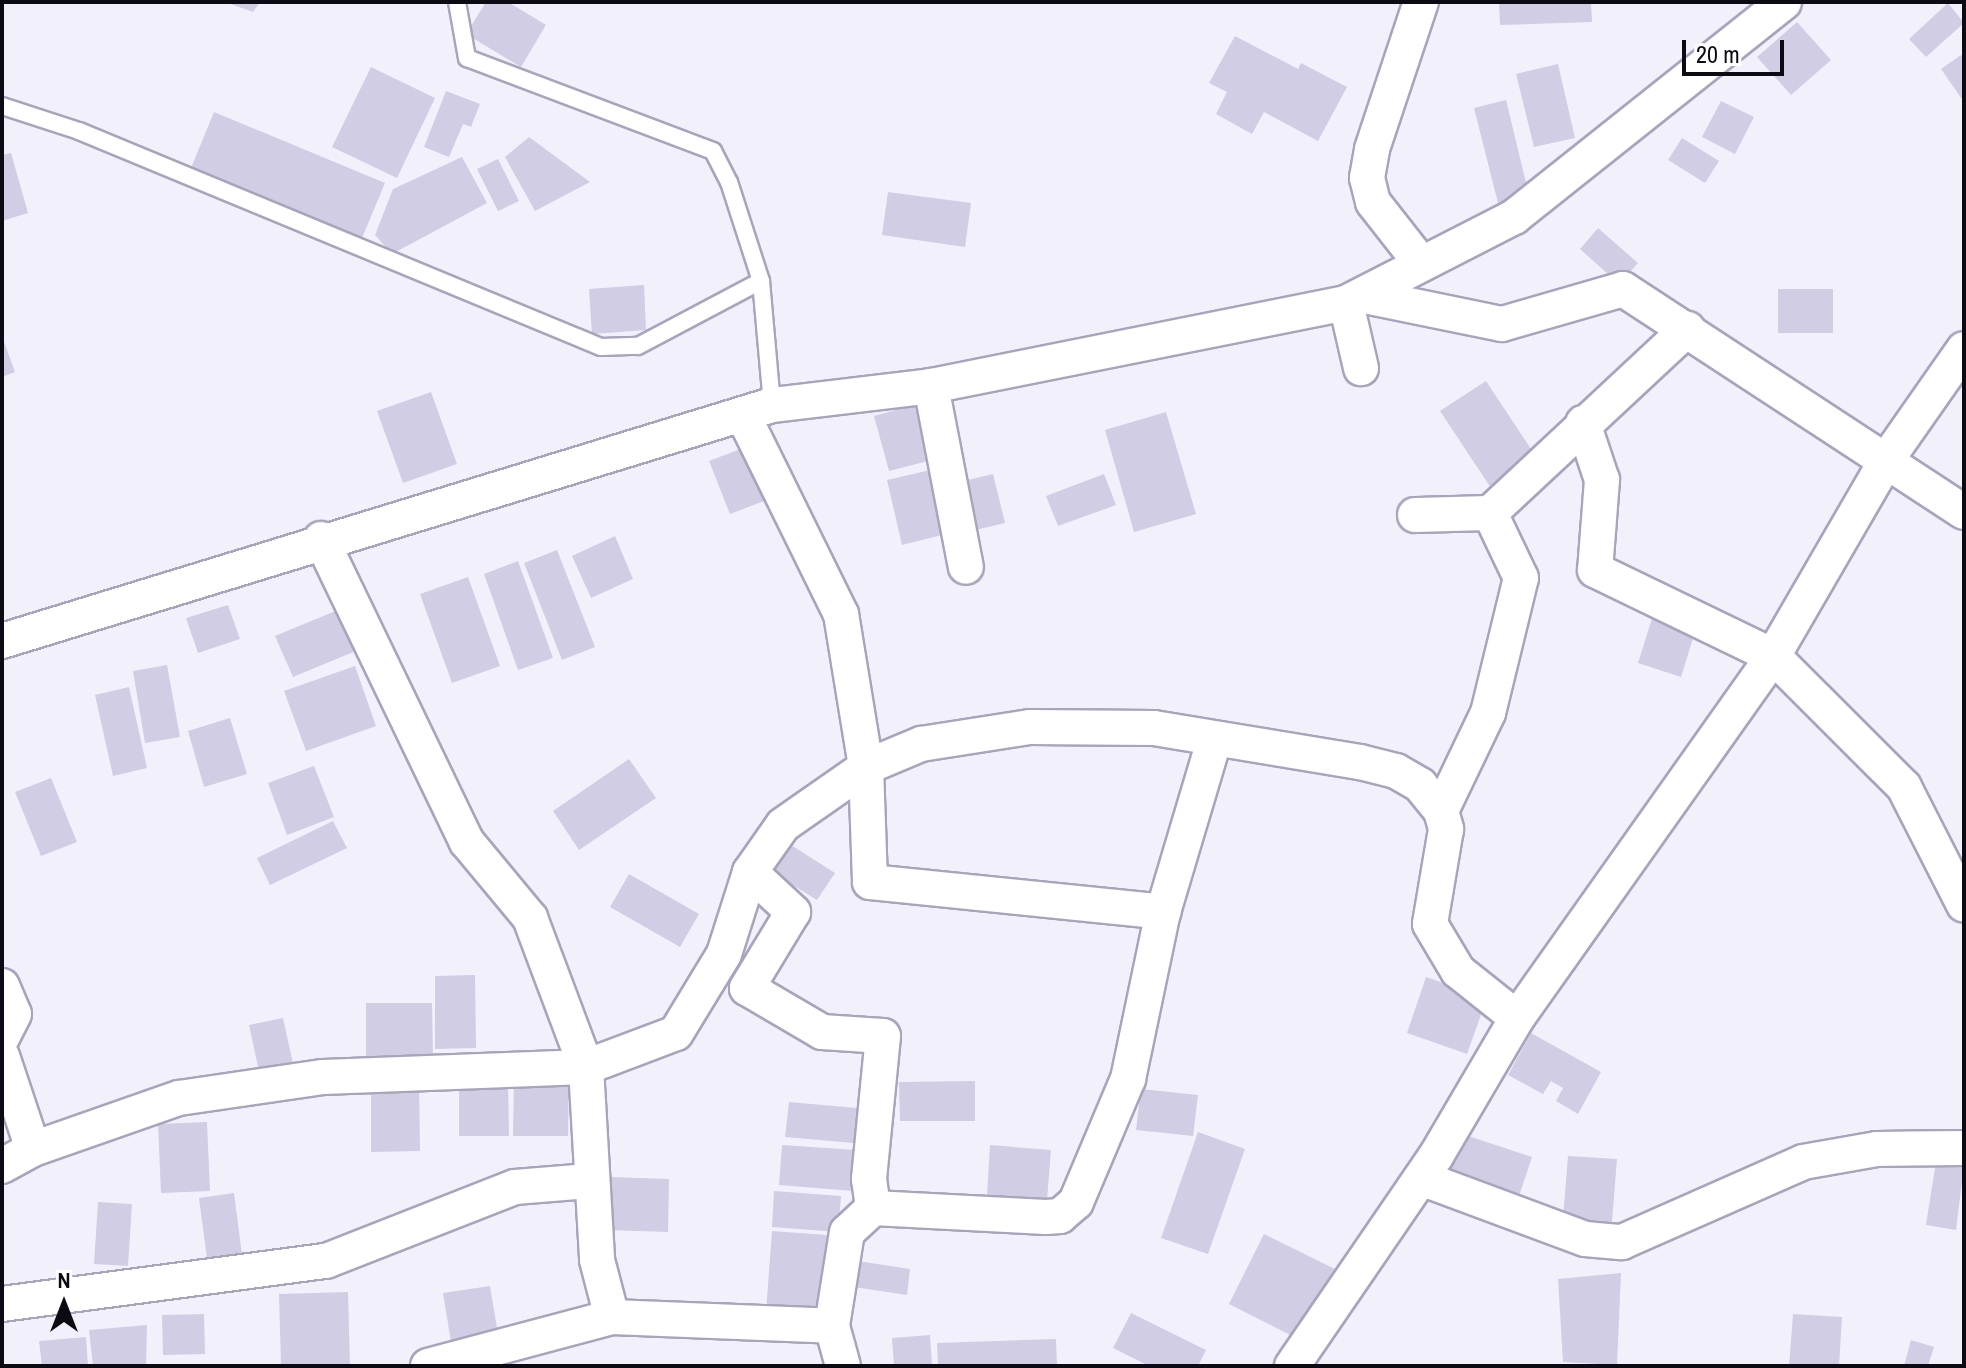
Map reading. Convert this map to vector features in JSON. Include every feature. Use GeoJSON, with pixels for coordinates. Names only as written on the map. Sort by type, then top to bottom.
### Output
{"type":"FeatureCollection","features":[{"type":"Feature","properties":{"kind":"street"},"geometry":{"type":"LineString","coordinates":[[1420,262],[1373,202],[1367,178],[1372,149],[1421,2]]}},
{"type":"Feature","properties":{"kind":"street"},"geometry":{"type":"LineString","coordinates":[[2,641],[321,539],[758,410],[931,386],[1355,299],[1420,262],[1514,217],[1784,2]]}},
{"type":"Feature","properties":{"kind":"street"},"geometry":{"type":"LineString","coordinates":[[1355,299],[1502,324],[1623,289],[1964,512]]}},
{"type":"Feature","properties":{"kind":"street"},"geometry":{"type":"LineString","coordinates":[[1355,299],[1361,368]]}},
{"type":"Feature","properties":{"kind":"street"},"geometry":{"type":"LineString","coordinates":[[1415,515],[1490,513],[1687,329]]}},
{"type":"Feature","properties":{"kind":"street"},"geometry":{"type":"LineString","coordinates":[[1292,1366],[1421,1178],[1517,1018],[1773,656],[1887,459],[1964,349]]}},
{"type":"Feature","properties":{"kind":"street"},"geometry":{"type":"LineString","coordinates":[[931,386],[966,567]]}},
{"type":"Feature","properties":{"kind":"street"},"geometry":{"type":"LineString","coordinates":[[758,410],[841,614],[866,767],[870,882],[1163,912]]}},
{"type":"Feature","properties":{"kind":"street"},"geometry":{"type":"LineString","coordinates":[[1583,423],[1602,480],[1595,570],[1773,656],[1904,787],[1964,905]]}},
{"type":"Feature","properties":{"kind":"street"},"geometry":{"type":"LineString","coordinates":[[1441,811],[1488,713],[1521,578],[1490,513]]}},
{"type":"Feature","properties":{"kind":"street"},"geometry":{"type":"LineString","coordinates":[[321,539],[467,842],[530,918],[586,1067],[589,1181],[597,1260],[612,1317]]}},
{"type":"Feature","properties":{"kind":"street"},"geometry":{"type":"LineString","coordinates":[[2,1166],[33,1149],[179,1098],[323,1077],[586,1067],[676,1033],[724,954],[750,872],[783,825],[866,767],[921,744],[1030,727],[1154,728],[1396,771],[1420,785],[1441,811],[1446,829],[1430,924],[1458,971],[1517,1018]]}},
{"type":"Feature","properties":{"kind":"street"},"geometry":{"type":"LineString","coordinates":[[843,1366],[832,1326],[847,1232],[873,1208],[1046,1217],[1060,1216],[1076,1202],[1128,1079],[1163,912],[1214,741]]}},
{"type":"Feature","properties":{"kind":"street"},"geometry":{"type":"LineString","coordinates":[[750,872],[793,912],[747,988],[822,1032],[883,1036],[869,1179],[873,1208]]}},
{"type":"Feature","properties":{"kind":"street"},"geometry":{"type":"LineString","coordinates":[[2,986],[14,1014],[2,1038]]}},
{"type":"Feature","properties":{"kind":"street"},"geometry":{"type":"LineString","coordinates":[[2,1056],[33,1149]]}},
{"type":"Feature","properties":{"kind":"street"},"geometry":{"type":"LineString","coordinates":[[1421,1178],[1585,1239],[1622,1242],[1803,1162],[1877,1149],[1964,1148]]}},
{"type":"Feature","properties":{"kind":"street"},"geometry":{"type":"LineString","coordinates":[[2,1304],[326,1261],[515,1187],[589,1181]]}},
{"type":"Feature","properties":{"kind":"street"},"geometry":{"type":"LineString","coordinates":[[428,1366],[612,1317],[832,1326]]}},
{"type":"Feature","properties":{"kind":"lane"},"geometry":{"type":"LineString","coordinates":[[457,2],[467,58],[713,151],[729,182],[761,281],[758,410]]}},
{"type":"Feature","properties":{"kind":"lane"},"geometry":{"type":"LineString","coordinates":[[2,106],[79,131],[601,347],[638,346],[761,281]]}},
{"type":"Feature","properties":{"kind":"building"},"geometry":{"type":"Polygon","coordinates":[[[225,2],[260,2],[253,12],[225,2]]]}},
{"type":"Feature","properties":{"kind":"building"},"geometry":{"type":"Polygon","coordinates":[[[486,2],[508,2],[546,25],[521,67],[466,34],[486,2]]]}},
{"type":"Feature","properties":{"kind":"building"},"geometry":{"type":"Polygon","coordinates":[[[1499,2],[1591,2],[1592,22],[1500,25],[1499,2]]]}},
{"type":"Feature","properties":{"kind":"building"},"geometry":{"type":"Polygon","coordinates":[[[1948,3],[1964,23],[1926,57],[1909,39],[1948,3]]]}},
{"type":"Feature","properties":{"kind":"building"},"geometry":{"type":"Polygon","coordinates":[[[1797,22],[1831,60],[1791,95],[1757,57],[1797,22]]]}},
{"type":"Feature","properties":{"kind":"building"},"geometry":{"type":"Polygon","coordinates":[[[1235,36],[1298,69],[1301,63],[1347,87],[1318,141],[1264,112],[1252,134],[1216,114],[1227,92],[1209,83],[1235,36]]]}},
{"type":"Feature","properties":{"kind":"building"},"geometry":{"type":"Polygon","coordinates":[[[1961,55],[1964,59],[1964,102],[1941,69],[1961,55]]]}},
{"type":"Feature","properties":{"kind":"building"},"geometry":{"type":"Polygon","coordinates":[[[1558,64],[1575,138],[1534,147],[1516,74],[1558,64]]]}},
{"type":"Feature","properties":{"kind":"building"},"geometry":{"type":"Polygon","coordinates":[[[371,67],[435,98],[397,178],[332,147],[371,67]]]}},
{"type":"Feature","properties":{"kind":"building"},"geometry":{"type":"Polygon","coordinates":[[[446,91],[480,104],[471,127],[463,124],[449,157],[424,147],[446,91]]]}},
{"type":"Feature","properties":{"kind":"building"},"geometry":{"type":"Polygon","coordinates":[[[1506,100],[1529,195],[1498,203],[1474,108],[1506,100]]]}},
{"type":"Feature","properties":{"kind":"building"},"geometry":{"type":"Polygon","coordinates":[[[1721,101],[1754,117],[1735,154],[1702,137],[1721,101]]]}},
{"type":"Feature","properties":{"kind":"building"},"geometry":{"type":"Polygon","coordinates":[[[214,112],[385,183],[362,238],[191,168],[214,112]]]}},
{"type":"Feature","properties":{"kind":"building"},"geometry":{"type":"Polygon","coordinates":[[[529,137],[590,182],[535,211],[505,157],[529,137]]]}},
{"type":"Feature","properties":{"kind":"building"},"geometry":{"type":"Polygon","coordinates":[[[1682,138],[1719,161],[1705,183],[1668,160],[1682,138]]]}},
{"type":"Feature","properties":{"kind":"building"},"geometry":{"type":"Polygon","coordinates":[[[11,153],[28,213],[2,221],[2,155],[11,153]]]}},
{"type":"Feature","properties":{"kind":"building"},"geometry":{"type":"Polygon","coordinates":[[[462,157],[487,203],[392,254],[375,235],[393,189],[462,157]]]}},
{"type":"Feature","properties":{"kind":"building"},"geometry":{"type":"Polygon","coordinates":[[[498,159],[519,201],[498,211],[477,169],[498,159]]]}},
{"type":"Feature","properties":{"kind":"building"},"geometry":{"type":"Polygon","coordinates":[[[888,192],[971,203],[965,247],[882,235],[888,192]]]}},
{"type":"Feature","properties":{"kind":"building"},"geometry":{"type":"Polygon","coordinates":[[[1598,228],[1638,263],[1619,284],[1580,249],[1598,228]]]}},
{"type":"Feature","properties":{"kind":"building"},"geometry":{"type":"Polygon","coordinates":[[[644,285],[646,330],[592,334],[589,289],[644,285]]]}},
{"type":"Feature","properties":{"kind":"building"},"geometry":{"type":"Polygon","coordinates":[[[1778,289],[1833,289],[1833,333],[1778,333],[1778,289]]]}},
{"type":"Feature","properties":{"kind":"building"},"geometry":{"type":"Polygon","coordinates":[[[2,336],[15,372],[2,377],[2,336]]]}},
{"type":"Feature","properties":{"kind":"building"},"geometry":{"type":"Polygon","coordinates":[[[1486,381],[1537,458],[1491,488],[1440,411],[1486,381]]]}},
{"type":"Feature","properties":{"kind":"building"},"geometry":{"type":"Polygon","coordinates":[[[431,392],[457,464],[403,483],[377,411],[431,392]]]}},
{"type":"Feature","properties":{"kind":"building"},"geometry":{"type":"Polygon","coordinates":[[[925,402],[940,458],[889,471],[874,416],[925,402]]]}},
{"type":"Feature","properties":{"kind":"building"},"geometry":{"type":"Polygon","coordinates":[[[1166,412],[1196,514],[1134,532],[1105,430],[1166,412]]]}},
{"type":"Feature","properties":{"kind":"building"},"geometry":{"type":"Polygon","coordinates":[[[751,445],[772,498],[730,514],[709,461],[751,445]]]}},
{"type":"Feature","properties":{"kind":"building"},"geometry":{"type":"Polygon","coordinates":[[[939,468],[954,532],[902,545],[887,480],[939,468]]]}},
{"type":"Feature","properties":{"kind":"building"},"geometry":{"type":"Polygon","coordinates":[[[993,474],[1005,523],[963,533],[951,484],[993,474]]]}},
{"type":"Feature","properties":{"kind":"building"},"geometry":{"type":"Polygon","coordinates":[[[1104,474],[1116,505],[1058,526],[1046,496],[1104,474]]]}},
{"type":"Feature","properties":{"kind":"building"},"geometry":{"type":"Polygon","coordinates":[[[615,536],[633,579],[591,598],[572,556],[615,536]]]}},
{"type":"Feature","properties":{"kind":"building"},"geometry":{"type":"Polygon","coordinates":[[[557,550],[595,647],[562,660],[524,563],[557,550]]]}},
{"type":"Feature","properties":{"kind":"building"},"geometry":{"type":"Polygon","coordinates":[[[518,561],[553,658],[518,670],[484,574],[518,561]]]}},
{"type":"Feature","properties":{"kind":"building"},"geometry":{"type":"Polygon","coordinates":[[[468,577],[500,666],[452,683],[420,594],[468,577]]]}},
{"type":"Feature","properties":{"kind":"building"},"geometry":{"type":"Polygon","coordinates":[[[228,605],[240,639],[198,653],[186,618],[228,605]]]}},
{"type":"Feature","properties":{"kind":"building"},"geometry":{"type":"Polygon","coordinates":[[[345,607],[363,648],[293,677],[275,636],[345,607]]]}},
{"type":"Feature","properties":{"kind":"building"},"geometry":{"type":"Polygon","coordinates":[[[1655,609],[1698,622],[1681,677],[1638,663],[1655,609]]]}},
{"type":"Feature","properties":{"kind":"building"},"geometry":{"type":"Polygon","coordinates":[[[167,665],[180,737],[145,743],[133,671],[167,665]]]}},
{"type":"Feature","properties":{"kind":"building"},"geometry":{"type":"Polygon","coordinates":[[[355,666],[376,726],[306,751],[284,691],[355,666]]]}},
{"type":"Feature","properties":{"kind":"building"},"geometry":{"type":"Polygon","coordinates":[[[129,687],[147,768],[113,776],[95,695],[129,687]]]}},
{"type":"Feature","properties":{"kind":"building"},"geometry":{"type":"Polygon","coordinates":[[[230,718],[247,774],[204,787],[188,731],[230,718]]]}},
{"type":"Feature","properties":{"kind":"building"},"geometry":{"type":"Polygon","coordinates":[[[629,759],[656,798],[579,850],[553,811],[629,759]]]}},
{"type":"Feature","properties":{"kind":"building"},"geometry":{"type":"Polygon","coordinates":[[[314,766],[334,817],[287,835],[268,783],[314,766]]]}},
{"type":"Feature","properties":{"kind":"building"},"geometry":{"type":"Polygon","coordinates":[[[51,778],[77,842],[41,856],[15,792],[51,778]]]}},
{"type":"Feature","properties":{"kind":"building"},"geometry":{"type":"Polygon","coordinates":[[[333,821],[347,848],[270,885],[257,858],[333,821]]]}},
{"type":"Feature","properties":{"kind":"building"},"geometry":{"type":"Polygon","coordinates":[[[780,838],[835,873],[817,900],[762,866],[780,838]]]}},
{"type":"Feature","properties":{"kind":"building"},"geometry":{"type":"Polygon","coordinates":[[[629,874],[699,914],[680,947],[610,907],[629,874]]]}},
{"type":"Feature","properties":{"kind":"building"},"geometry":{"type":"Polygon","coordinates":[[[475,975],[476,1048],[435,1049],[435,976],[475,975]]]}},
{"type":"Feature","properties":{"kind":"building"},"geometry":{"type":"Polygon","coordinates":[[[1426,977],[1487,998],[1467,1054],[1407,1033],[1426,977]]]}},
{"type":"Feature","properties":{"kind":"building"},"geometry":{"type":"Polygon","coordinates":[[[366,1003],[432,1003],[433,1059],[366,1059],[366,1003]]]}},
{"type":"Feature","properties":{"kind":"building"},"geometry":{"type":"Polygon","coordinates":[[[283,1018],[294,1068],[260,1076],[249,1025],[283,1018]]]}},
{"type":"Feature","properties":{"kind":"building"},"geometry":{"type":"Polygon","coordinates":[[[1531,1033],[1601,1072],[1578,1114],[1556,1101],[1563,1088],[1551,1081],[1543,1094],[1508,1075],[1531,1033]]]}},
{"type":"Feature","properties":{"kind":"building"},"geometry":{"type":"Polygon","coordinates":[[[514,1076],[569,1076],[568,1136],[513,1136],[514,1076]]]}},
{"type":"Feature","properties":{"kind":"building"},"geometry":{"type":"Polygon","coordinates":[[[419,1078],[420,1151],[371,1152],[371,1079],[419,1078]]]}},
{"type":"Feature","properties":{"kind":"building"},"geometry":{"type":"Polygon","coordinates":[[[459,1080],[508,1080],[509,1136],[459,1136],[459,1080]]]}},
{"type":"Feature","properties":{"kind":"building"},"geometry":{"type":"Polygon","coordinates":[[[975,1081],[975,1121],[900,1121],[899,1082],[975,1081]]]}},
{"type":"Feature","properties":{"kind":"building"},"geometry":{"type":"Polygon","coordinates":[[[1141,1089],[1198,1095],[1193,1136],[1136,1130],[1141,1089]]]}},
{"type":"Feature","properties":{"kind":"building"},"geometry":{"type":"Polygon","coordinates":[[[789,1102],[868,1109],[865,1144],[785,1137],[789,1102]]]}},
{"type":"Feature","properties":{"kind":"building"},"geometry":{"type":"Polygon","coordinates":[[[207,1122],[210,1191],[161,1193],[158,1124],[207,1122]]]}},
{"type":"Feature","properties":{"kind":"building"},"geometry":{"type":"Polygon","coordinates":[[[1198,1132],[1245,1149],[1208,1254],[1161,1238],[1198,1132]]]}},
{"type":"Feature","properties":{"kind":"building"},"geometry":{"type":"Polygon","coordinates":[[[1468,1136],[1532,1157],[1515,1208],[1441,1183],[1468,1136]]]}},
{"type":"Feature","properties":{"kind":"building"},"geometry":{"type":"Polygon","coordinates":[[[782,1145],[856,1150],[853,1191],[779,1185],[782,1145]]]}},
{"type":"Feature","properties":{"kind":"building"},"geometry":{"type":"Polygon","coordinates":[[[990,1145],[1051,1150],[1047,1200],[987,1195],[990,1145]]]}},
{"type":"Feature","properties":{"kind":"building"},"geometry":{"type":"Polygon","coordinates":[[[1568,1156],[1617,1159],[1611,1234],[1562,1230],[1568,1156]]]}},
{"type":"Feature","properties":{"kind":"building"},"geometry":{"type":"Polygon","coordinates":[[[1936,1161],[1964,1165],[1956,1230],[1926,1225],[1936,1161]]]}},
{"type":"Feature","properties":{"kind":"building"},"geometry":{"type":"Polygon","coordinates":[[[610,1177],[669,1179],[668,1232],[608,1230],[610,1177]]]}},
{"type":"Feature","properties":{"kind":"building"},"geometry":{"type":"Polygon","coordinates":[[[774,1191],[841,1196],[838,1232],[772,1227],[774,1191]]]}},
{"type":"Feature","properties":{"kind":"building"},"geometry":{"type":"Polygon","coordinates":[[[234,1193],[244,1270],[209,1274],[199,1198],[234,1193]]]}},
{"type":"Feature","properties":{"kind":"building"},"geometry":{"type":"Polygon","coordinates":[[[98,1202],[132,1204],[128,1266],[94,1264],[98,1202]]]}},
{"type":"Feature","properties":{"kind":"building"},"geometry":{"type":"Polygon","coordinates":[[[772,1231],[827,1235],[819,1317],[766,1312],[772,1231]]]}},
{"type":"Feature","properties":{"kind":"building"},"geometry":{"type":"Polygon","coordinates":[[[1264,1234],[1339,1271],[1304,1342],[1229,1304],[1264,1234]]]}},
{"type":"Feature","properties":{"kind":"building"},"geometry":{"type":"Polygon","coordinates":[[[851,1260],[910,1269],[907,1295],[847,1286],[851,1260]]]}},
{"type":"Feature","properties":{"kind":"building"},"geometry":{"type":"Polygon","coordinates":[[[1621,1273],[1617,1365],[1563,1362],[1558,1279],[1621,1273]]]}},
{"type":"Feature","properties":{"kind":"building"},"geometry":{"type":"Polygon","coordinates":[[[490,1286],[499,1340],[452,1348],[443,1293],[490,1286]]]}},
{"type":"Feature","properties":{"kind":"building"},"geometry":{"type":"Polygon","coordinates":[[[348,1292],[350,1366],[281,1366],[279,1294],[348,1292]]]}},
{"type":"Feature","properties":{"kind":"building"},"geometry":{"type":"Polygon","coordinates":[[[1131,1313],[1206,1350],[1198,1366],[1149,1366],[1113,1348],[1131,1313]]]}},
{"type":"Feature","properties":{"kind":"building"},"geometry":{"type":"Polygon","coordinates":[[[204,1314],[205,1354],[163,1355],[162,1315],[204,1314]]]}},
{"type":"Feature","properties":{"kind":"building"},"geometry":{"type":"Polygon","coordinates":[[[1793,1314],[1842,1317],[1839,1366],[1789,1366],[1793,1314]]]}},
{"type":"Feature","properties":{"kind":"building"},"geometry":{"type":"Polygon","coordinates":[[[147,1325],[146,1366],[93,1366],[89,1330],[147,1325]]]}},
{"type":"Feature","properties":{"kind":"building"},"geometry":{"type":"Polygon","coordinates":[[[930,1335],[932,1366],[894,1366],[892,1338],[930,1335]]]}},
{"type":"Feature","properties":{"kind":"building"},"geometry":{"type":"Polygon","coordinates":[[[86,1337],[88,1366],[42,1366],[39,1341],[86,1337]]]}},
{"type":"Feature","properties":{"kind":"building"},"geometry":{"type":"Polygon","coordinates":[[[1056,1339],[1057,1366],[938,1366],[937,1343],[1056,1339]]]}},
{"type":"Feature","properties":{"kind":"building"},"geometry":{"type":"Polygon","coordinates":[[[1911,1340],[1934,1347],[1928,1366],[1904,1366],[1911,1340]]]}}]}
